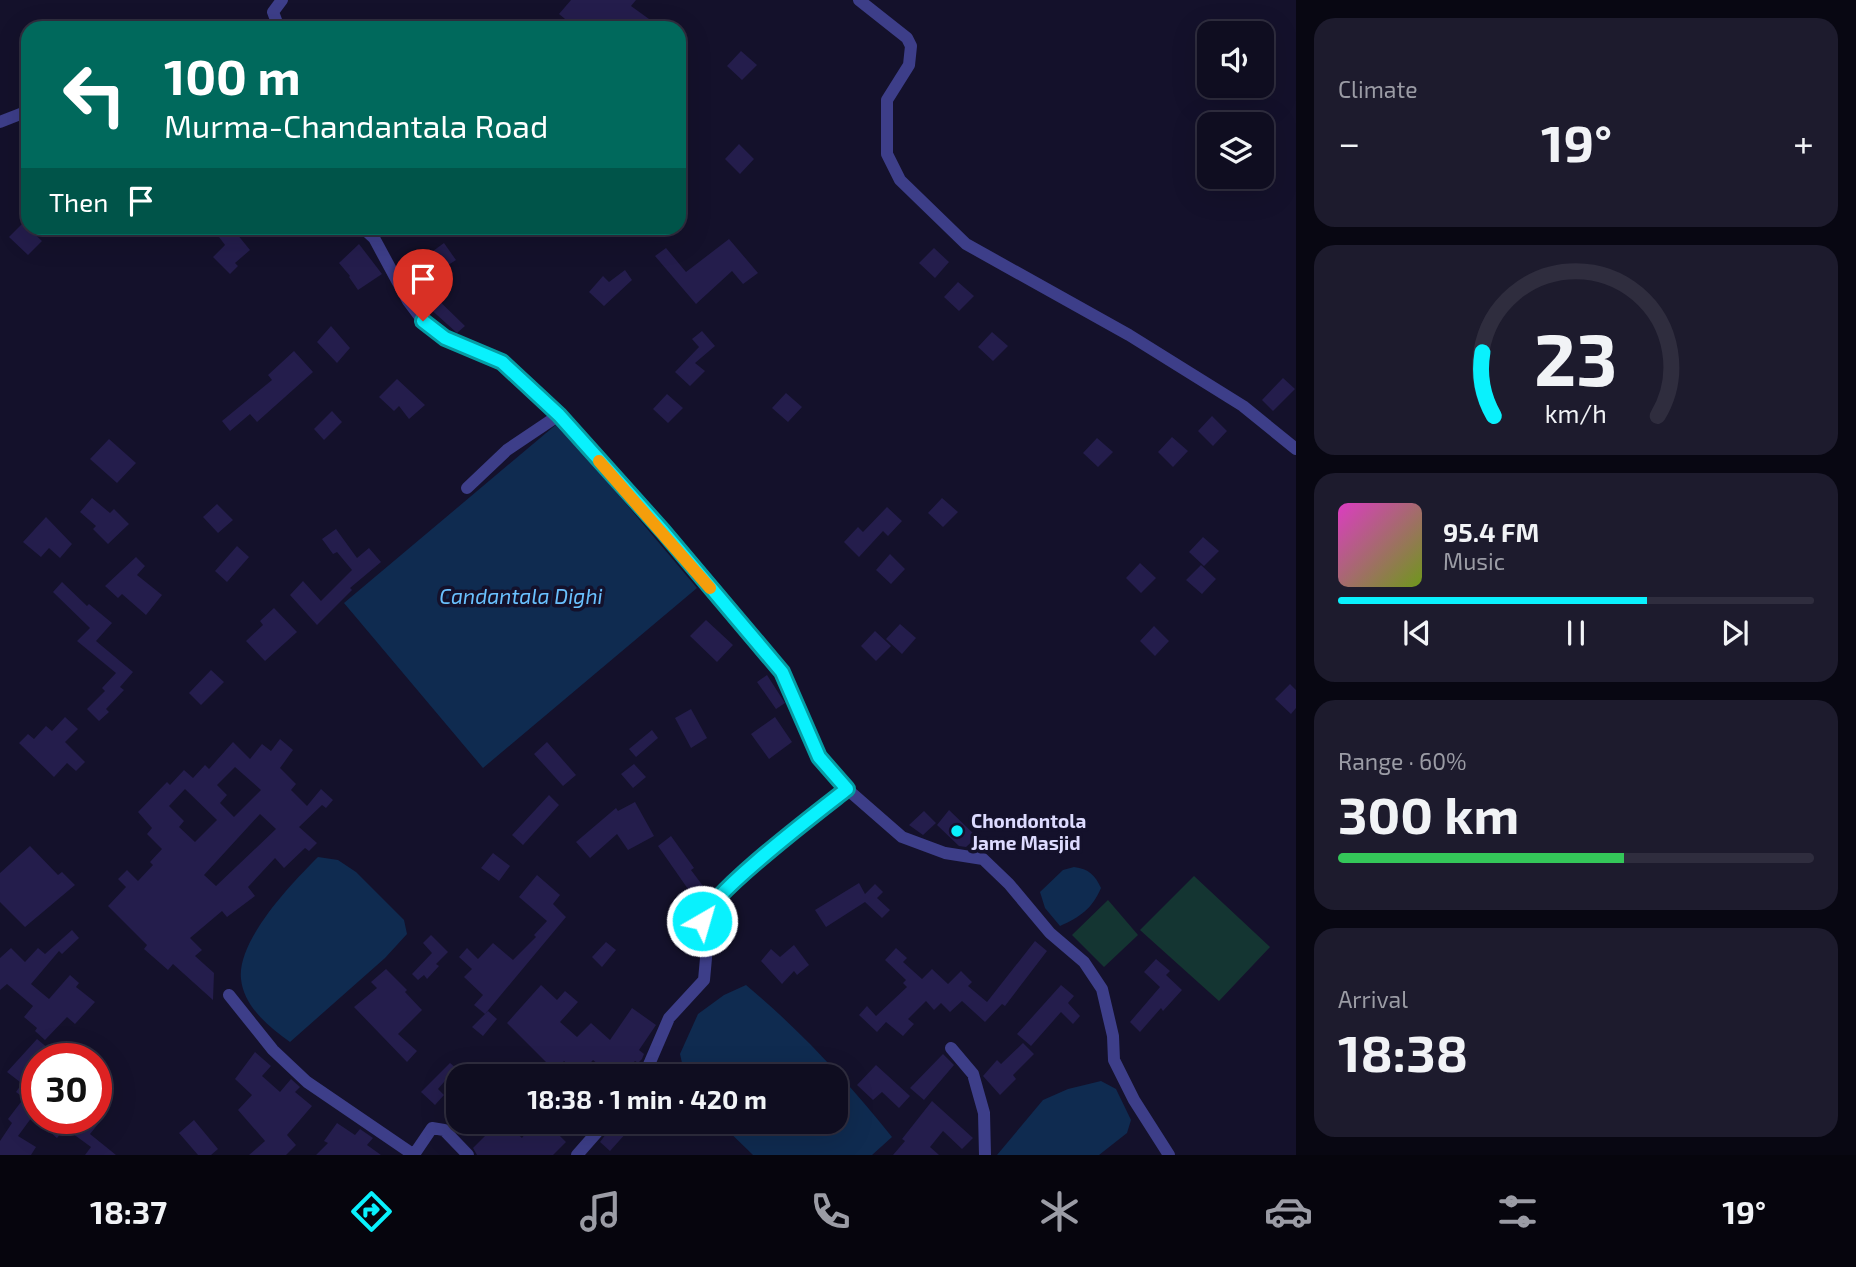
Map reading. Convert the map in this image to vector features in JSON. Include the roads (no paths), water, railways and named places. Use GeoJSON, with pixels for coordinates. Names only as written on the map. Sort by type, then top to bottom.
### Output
{"type":"FeatureCollection","features":[{"type":"Feature","properties":{"kind":"street"},"geometry":{"type":"LineString","coordinates":[[277,21],[274,12],[282,0]]}},
{"type":"Feature","properties":{"kind":"street"},"geometry":{"type":"LineString","coordinates":[[859,0],[907,38],[911,47],[909,65],[887,100],[887,154],[900,180],[966,244],[1129,335],[1242,406],[1296,449]]}},
{"type":"Feature","properties":{"kind":"street"},"geometry":{"type":"LineString","coordinates":[[0,122],[21,114]]}},
{"type":"Feature","properties":{"kind":"street"},"geometry":{"type":"LineString","coordinates":[[371,235],[408,301],[423,321],[445,338],[502,362],[559,415],[663,531],[782,672],[819,757],[847,789],[902,837],[945,853],[983,859],[1009,884],[1050,933],[1084,962],[1102,989],[1113,1036],[1114,1060],[1134,1100],[1169,1155]]}},
{"type":"Feature","properties":{"kind":"street"},"geometry":{"type":"LineString","coordinates":[[467,488],[507,450],[559,415]]}},
{"type":"Feature","properties":{"kind":"street"},"geometry":{"type":"LineString","coordinates":[[649,1064],[669,1018],[704,980],[704,912],[795,829],[847,789]]}},
{"type":"Feature","properties":{"kind":"street"},"geometry":{"type":"LineString","coordinates":[[229,995],[272,1050],[307,1082],[414,1154],[432,1128],[444,1130],[468,1155]]}},
{"type":"Feature","properties":{"kind":"street"},"geometry":{"type":"LineString","coordinates":[[951,1048],[973,1074],[984,1114],[985,1155]]}},
{"type":"Feature","properties":{"kind":"street"},"geometry":{"type":"LineString","coordinates":[[577,1155],[595,1134]]}},
{"type":"Feature","properties":{"kind":"water","name":"Candantala Dighi"},"geometry":{"type":"Polygon","coordinates":[[[558,423],[697,588],[483,768],[344,603],[558,423]]]}},
{"type":"Feature","properties":{"kind":"water"},"geometry":{"type":"Polygon","coordinates":[[[318,857],[338,860],[356,872],[404,920],[407,934],[385,958],[290,1042],[266,1023],[247,999],[241,979],[242,964],[248,947],[268,913],[318,857]]]}},
{"type":"Feature","properties":{"kind":"water"},"geometry":{"type":"Polygon","coordinates":[[[1074,867],[1091,873],[1101,888],[1085,912],[1060,926],[1045,908],[1040,892],[1063,870],[1074,867]]]}},
{"type":"Feature","properties":{"kind":"water"},"geometry":{"type":"Polygon","coordinates":[[[746,985],[829,1064],[682,1064],[680,1054],[698,1014],[724,995],[746,985]]]}},
{"type":"Feature","properties":{"kind":"water"},"geometry":{"type":"Polygon","coordinates":[[[1101,1081],[1116,1089],[1131,1120],[1127,1133],[1099,1155],[997,1155],[1043,1100],[1068,1089],[1101,1081]]]}},
{"type":"Feature","properties":{"kind":"water"},"geometry":{"type":"Polygon","coordinates":[[[848,1085],[892,1137],[872,1155],[753,1155],[731,1134],[848,1134],[848,1085]]]}},
{"type":"Feature","properties":{"kind":"place","name":"Chondontola Jame Masjid"},"geometry":{"type":"Point","coordinates":[957,831]}}]}
